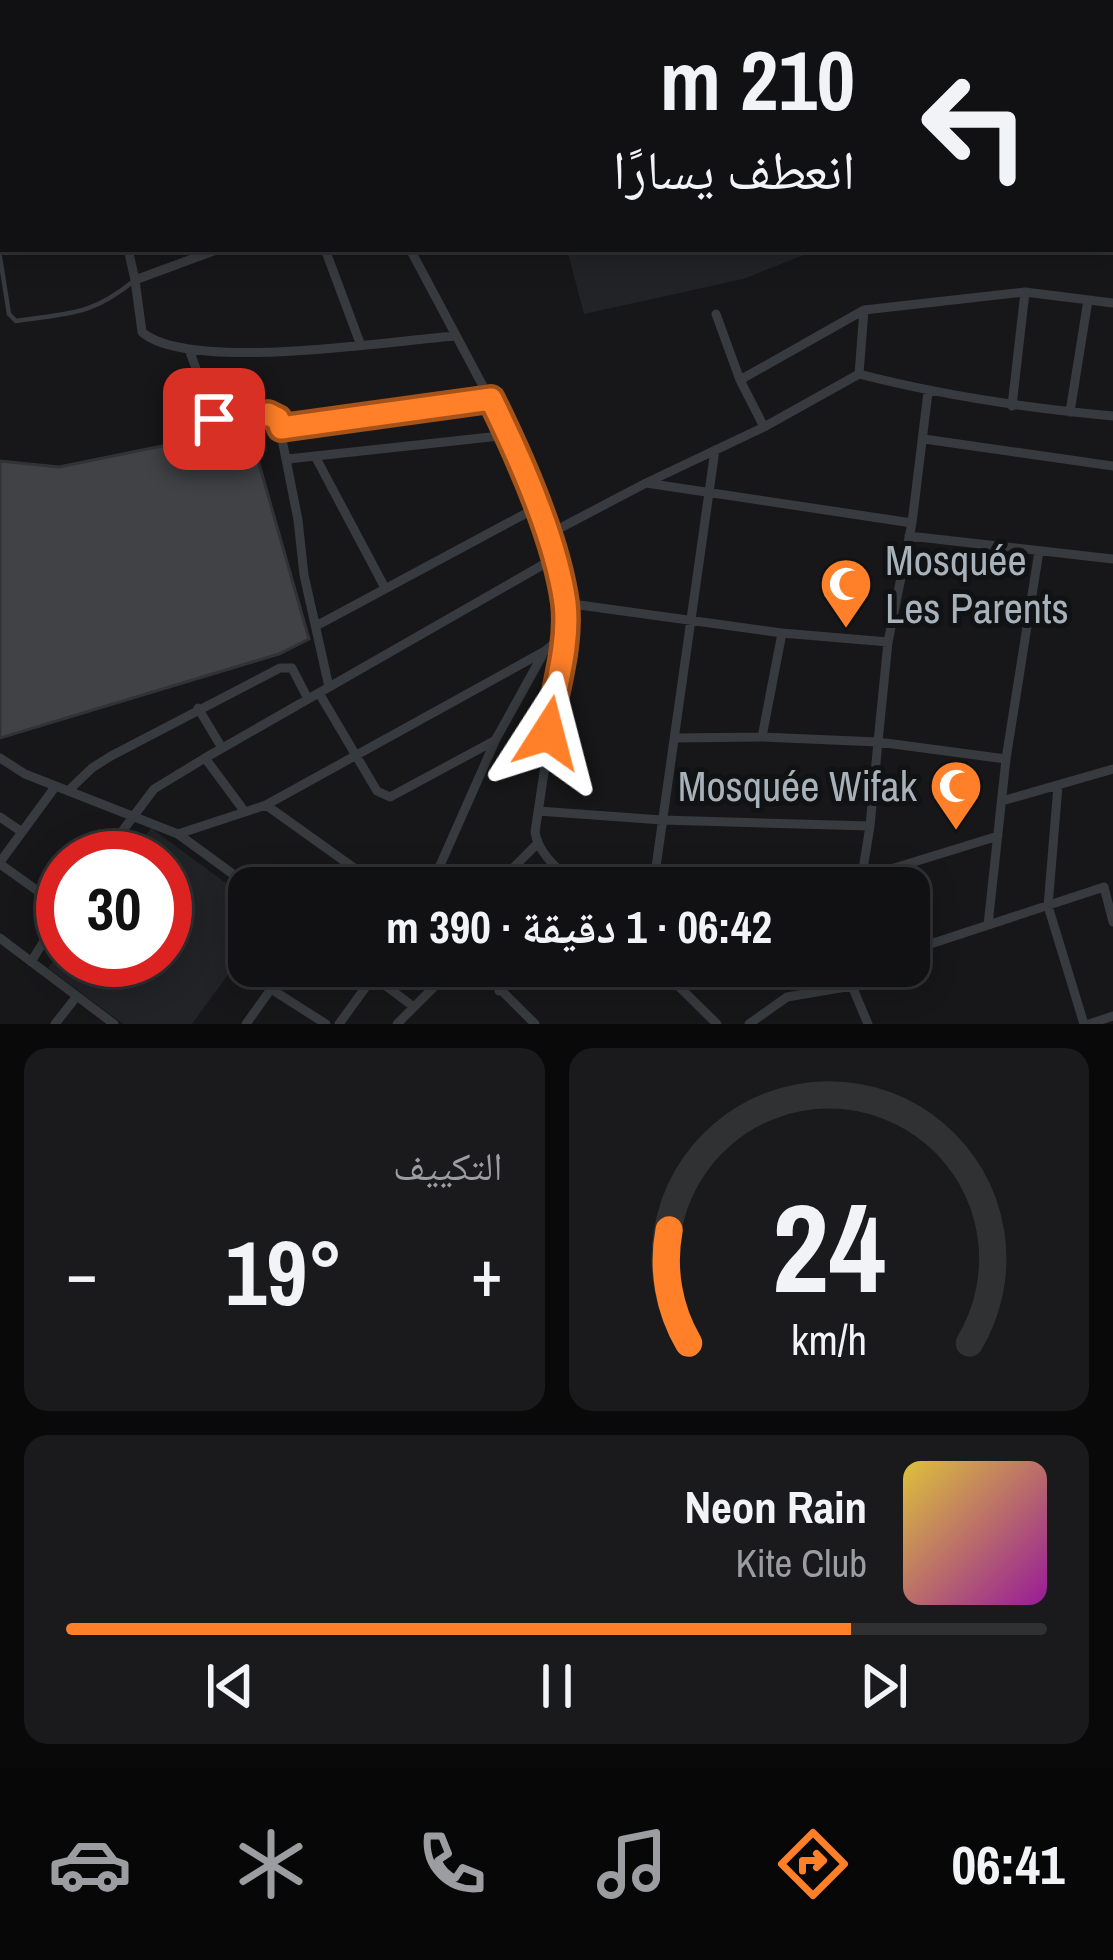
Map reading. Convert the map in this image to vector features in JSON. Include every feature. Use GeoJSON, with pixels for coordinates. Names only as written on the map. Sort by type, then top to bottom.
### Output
{"type":"FeatureCollection","features":[{"type":"Feature","properties":{"kind":"street"},"geometry":{"type":"LineString","coordinates":[[129,252],[142,332],[190,352],[273,351],[455,335]]}},
{"type":"Feature","properties":{"kind":"street"},"geometry":{"type":"LineString","coordinates":[[135,280],[211,252]]}},
{"type":"Feature","properties":{"kind":"street"},"geometry":{"type":"LineString","coordinates":[[327,252],[360,344]]}},
{"type":"Feature","properties":{"kind":"street"},"geometry":{"type":"LineString","coordinates":[[412,252],[509,435],[547,535],[565,603],[537,844],[514,867]]}},
{"type":"Feature","properties":{"kind":"street"},"geometry":{"type":"LineString","coordinates":[[1012,406],[1024,292]]}},
{"type":"Feature","properties":{"kind":"street"},"geometry":{"type":"LineString","coordinates":[[740,380],[864,310],[1024,292],[1113,303]]}},
{"type":"Feature","properties":{"kind":"street"},"geometry":{"type":"LineString","coordinates":[[1070,412],[1088,300]]}},
{"type":"Feature","properties":{"kind":"street"},"geometry":{"type":"LineString","coordinates":[[860,374],[864,310]]}},
{"type":"Feature","properties":{"kind":"street"},"geometry":{"type":"LineString","coordinates":[[716,314],[740,380],[764,427]]}},
{"type":"Feature","properties":{"kind":"street"},"geometry":{"type":"LineString","coordinates":[[190,352],[214,419],[226,424],[268,414],[278,419],[316,626],[319,693]]}},
{"type":"Feature","properties":{"kind":"street"},"geometry":{"type":"LineString","coordinates":[[547,535],[860,374],[928,392],[1012,406],[1113,416]]}},
{"type":"Feature","properties":{"kind":"street"},"geometry":{"type":"LineString","coordinates":[[864,867],[888,642],[912,523],[928,392]]}},
{"type":"Feature","properties":{"kind":"street"},"geometry":{"type":"LineString","coordinates":[[281,428],[491,399]]}},
{"type":"Feature","properties":{"kind":"street"},"geometry":{"type":"LineString","coordinates":[[288,459],[509,435]]}},
{"type":"Feature","properties":{"kind":"street"},"geometry":{"type":"LineString","coordinates":[[924,439],[1113,466]]}},
{"type":"Feature","properties":{"kind":"street"},"geometry":{"type":"LineString","coordinates":[[656,867],[715,450]]}},
{"type":"Feature","properties":{"kind":"street"},"geometry":{"type":"LineString","coordinates":[[315,456],[384,586]]}},
{"type":"Feature","properties":{"kind":"street"},"geometry":{"type":"LineString","coordinates":[[646,482],[912,523]]}},
{"type":"Feature","properties":{"kind":"street"},"geometry":{"type":"LineString","coordinates":[[316,626],[536,508]]}},
{"type":"Feature","properties":{"kind":"street"},"geometry":{"type":"LineString","coordinates":[[909,536],[1113,558]]}},
{"type":"Feature","properties":{"kind":"street"},"geometry":{"type":"LineString","coordinates":[[988,925],[1006,759],[1039,551]]}},
{"type":"Feature","properties":{"kind":"street"},"geometry":{"type":"LineString","coordinates":[[122,831],[154,789],[553,559]]}},
{"type":"Feature","properties":{"kind":"street"},"geometry":{"type":"LineString","coordinates":[[565,603],[782,633],[888,642]]}},
{"type":"Feature","properties":{"kind":"street"},"geometry":{"type":"LineString","coordinates":[[762,736],[782,633]]}},
{"type":"Feature","properties":{"kind":"street"},"geometry":{"type":"LineString","coordinates":[[187,831],[266,805],[545,651],[565,634]]}},
{"type":"Feature","properties":{"kind":"street"},"geometry":{"type":"LineString","coordinates":[[439,867],[496,740],[545,651]]}},
{"type":"Feature","properties":{"kind":"street"},"geometry":{"type":"LineString","coordinates":[[68,791],[92,768],[197,708],[288,666],[319,693],[376,791],[390,796],[496,740]]}},
{"type":"Feature","properties":{"kind":"street"},"geometry":{"type":"LineString","coordinates":[[197,708],[222,748]]}},
{"type":"Feature","properties":{"kind":"street"},"geometry":{"type":"LineString","coordinates":[[675,738],[762,736],[878,742],[1006,759]]}},
{"type":"Feature","properties":{"kind":"street"},"geometry":{"type":"LineString","coordinates":[[0,758],[55,787],[171,831]]}},
{"type":"Feature","properties":{"kind":"street"},"geometry":{"type":"LineString","coordinates":[[205,758],[244,812]]}},
{"type":"Feature","properties":{"kind":"street"},"geometry":{"type":"LineString","coordinates":[[1002,800],[1113,769]]}},
{"type":"Feature","properties":{"kind":"street"},"geometry":{"type":"LineString","coordinates":[[1058,786],[1048,905],[1087,1024],[1113,1016]]}},
{"type":"Feature","properties":{"kind":"street"},"geometry":{"type":"LineString","coordinates":[[36,889],[0,863],[55,787]]}},
{"type":"Feature","properties":{"kind":"street"},"geometry":{"type":"LineString","coordinates":[[266,805],[353,867]]}},
{"type":"Feature","properties":{"kind":"street"},"geometry":{"type":"LineString","coordinates":[[538,811],[870,826]]}},
{"type":"Feature","properties":{"kind":"street"},"geometry":{"type":"LineString","coordinates":[[0,818],[22,832]]}},
{"type":"Feature","properties":{"kind":"street"},"geometry":{"type":"LineString","coordinates":[[908,867],[998,836]]}},
{"type":"Feature","properties":{"kind":"street"},"geometry":{"type":"LineString","coordinates":[[192,844],[228,870]]}},
{"type":"Feature","properties":{"kind":"street"},"geometry":{"type":"LineString","coordinates":[[537,844],[558,867]]}},
{"type":"Feature","properties":{"kind":"street"},"geometry":{"type":"LineString","coordinates":[[930,944],[1109,886],[1113,922]]}},
{"type":"Feature","properties":{"kind":"street"},"geometry":{"type":"LineString","coordinates":[[0,938],[114,1024]]}},
{"type":"Feature","properties":{"kind":"street"},"geometry":{"type":"LineString","coordinates":[[31,962],[36,954]]}},
{"type":"Feature","properties":{"kind":"street"},"geometry":{"type":"LineString","coordinates":[[339,1024],[366,987]]}},
{"type":"Feature","properties":{"kind":"street"},"geometry":{"type":"LineString","coordinates":[[388,987],[414,1007]]}},
{"type":"Feature","properties":{"kind":"street"},"geometry":{"type":"LineString","coordinates":[[397,1024],[434,987]]}},
{"type":"Feature","properties":{"kind":"street"},"geometry":{"type":"LineString","coordinates":[[495,987],[535,1024]]}},
{"type":"Feature","properties":{"kind":"street"},"geometry":{"type":"LineString","coordinates":[[499,991],[503,987]]}},
{"type":"Feature","properties":{"kind":"street"},"geometry":{"type":"LineString","coordinates":[[679,987],[717,1024]]}},
{"type":"Feature","properties":{"kind":"street"},"geometry":{"type":"LineString","coordinates":[[749,1024],[787,998],[847,987]]}},
{"type":"Feature","properties":{"kind":"street"},"geometry":{"type":"LineString","coordinates":[[852,987],[868,1024]]}},
{"type":"Feature","properties":{"kind":"street"},"geometry":{"type":"LineString","coordinates":[[246,1024],[271,989],[326,1024]]}},
{"type":"Feature","properties":{"kind":"street"},"geometry":{"type":"LineString","coordinates":[[55,1024],[77,996]]}},
{"type":"Feature","properties":{"kind":"lane"},"geometry":{"type":"LineString","coordinates":[[0,257],[9,314],[16,321],[90,311],[135,280]]}},
{"type":"Feature","properties":{"kind":"shaded area"},"geometry":{"type":"Polygon","coordinates":[[[568,252],[811,252],[743,279],[584,314],[568,252]]]}},
{"type":"Feature","properties":{"kind":"shaded area"},"geometry":{"type":"Polygon","coordinates":[[[192,858],[228,885],[228,975],[192,1024],[123,1024],[73,987],[192,987],[192,858]]]}},
{"type":"Feature","properties":{"kind":"building"},"geometry":{"type":"Polygon","coordinates":[[[201,438],[252,439],[309,639],[279,654],[0,738],[0,461],[59,467],[201,438]]]}},
{"type":"Feature","properties":{"kind":"place","name":"Mosquée Les Parents"},"geometry":{"type":"Point","coordinates":[846,630]}},
{"type":"Feature","properties":{"kind":"place","name":"Mosquée Wifak"},"geometry":{"type":"Point","coordinates":[956,832]}},
{"type":"Feature","properties":{"kind":"route"},"geometry":{"type":"LineString","coordinates":[[214,419],[226,424],[268,414],[278,419],[281,428],[491,399],[547,535],[565,603],[565,634],[548,733]]}}]}
